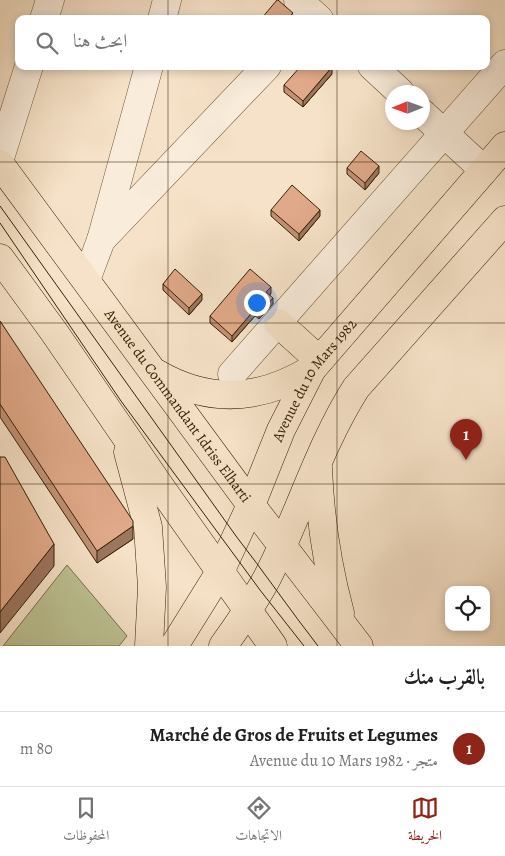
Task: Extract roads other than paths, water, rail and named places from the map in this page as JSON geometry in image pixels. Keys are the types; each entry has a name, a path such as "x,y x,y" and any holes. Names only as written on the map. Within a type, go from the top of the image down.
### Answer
{"main road":[{"name":"Avenue du 10 Mars 1982","path":"174,646 220,572 251,505 281,430 315,364 505,146"},
{"name":"Avenue du Commandant Idriss Elharti","path":"0,164 251,505 359,646"},
{"path":"223,646 248,611 268,577 341,411 356,388 505,220"},
{"path":"0,258 54,332 273,646"},
{"path":"153,372 191,390 212,394 254,393 275,388 294,380 315,364 278,323"},
{"path":"124,434 148,527 152,588 149,646"},
{"path":"318,462 327,560 343,624"}],"street":[{"path":"45,15 50,0"},
{"path":"163,15 167,0"},
{"path":"232,374 505,64"},
{"path":"0,158 28,70"},
{"path":"86,280 100,240 148,70"},
{"path":"100,240 263,70"},
{"path":"376,70 392,85"},
{"path":"430,119 484,170"}],"tram line":[{"path":"0,206 236,536 318,646"},
{"path":"0,223 121,401 260,590 304,646"}],"place":[{"name":"Marché de Gros de Fruits et Legumes","path":"466,460"}]}
